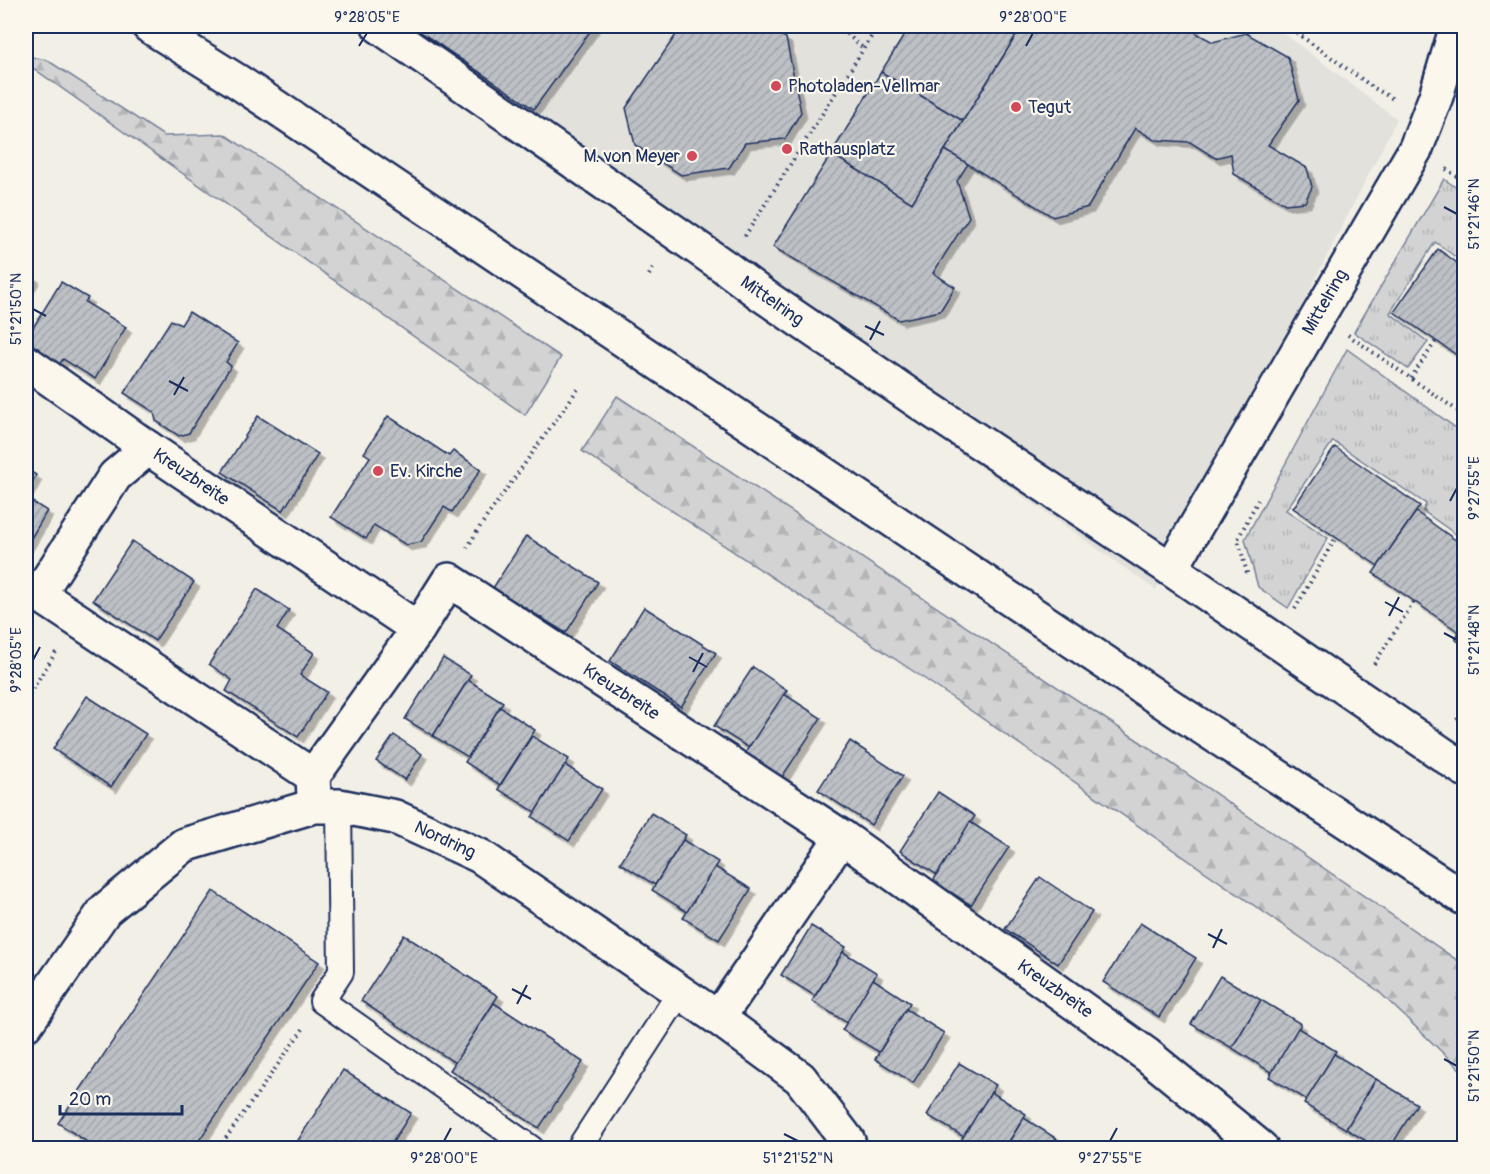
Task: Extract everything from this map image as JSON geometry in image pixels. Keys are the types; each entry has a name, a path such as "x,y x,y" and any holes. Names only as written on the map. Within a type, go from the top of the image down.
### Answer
{"street":[{"path":"149,26 237,81 1175,709 1464,898"},
{"name":"Mittelring","path":"380,26 921,404 1171,569 1464,769"},
{"name":"Mittelring","path":"1171,569 1416,148 1436,96 1457,26"},
{"name":"Kreuzbreite","path":"26,362 148,448 418,629"},
{"path":"148,448 115,476 32,591 322,796 418,629 449,580"},
{"name":"Kreuzbreite","path":"449,580 842,837 1147,1054 1261,1149"},
{"name":"Nordring","path":"26,1024 105,910 184,845 322,796 395,817 480,856 718,1018 800,1078 848,1141 850,1149"},
{"path":"718,1018 842,837"}],"lane":[{"path":"322,796 341,972 322,1001 531,1149"},
{"path":"579,1149 680,992"}],"path":[{"path":"838,26 864,49"},
{"path":"725,267 878,26"},
{"path":"1287,26 1374,88 1427,120"},
{"path":"1318,314 1464,415"},
{"path":"1411,378 1436,341"},
{"path":"449,580 481,525 580,386"},
{"path":"1248,580 1238,539 1260,498"},
{"path":"1290,618 1336,537"},
{"path":"1369,672 1414,602"},
{"path":"26,699 77,621"},
{"path":"219,1149 322,1001"}],"shaded area":[{"path":"355,26 1274,26 1397,119 1156,590"}],"green space":[{"path":"26,56 47,60 164,136 224,134 561,357 525,415 26,63"},
{"path":"1444,179 1464,193 1464,263 1435,242 1390,313 1428,342 1408,369 1354,332"},
{"path":"1347,349 1464,434 1464,540 1423,511 1426,504 1333,441 1286,510 1328,538 1288,608 1258,587 1245,539"},
{"path":"617,396 1145,745 1464,965 1464,1073 1377,990 919,675 582,451"}],"building":[{"path":"412,26 594,26 534,109"},
{"path":"682,26 764,26 786,38 801,112 785,139 745,143 729,168 681,175 635,145 626,108"},
{"path":"910,26 1022,26 963,121 881,72"},
{"path":"1022,26 1065,26 1077,33 1081,26 1194,26 1196,33 1213,42 1246,33 1288,57 1299,100 1268,145 1307,168 1312,187 1305,202 1285,204 1234,174 1231,154 1215,158 1190,142 1155,140 1135,128 1088,207 1053,217 945,150"},
{"path":"1065,26 1081,26 1077,33"},
{"path":"881,72 963,121 912,203 831,154"},
{"path":"945,150 968,164 957,181 969,217 933,273 955,287 940,311 899,320 773,247 831,154 912,203"},
{"path":"1438,249 1464,268 1464,360 1394,312"},
{"path":"26,272 34,277 26,291"},
{"path":"61,282 88,298 85,302 126,327 95,379 63,359 58,367 26,347 26,339"},
{"path":"189,312 238,343 226,362 231,366 189,433 179,436 156,421 154,412 124,393 171,320 181,325"},
{"path":"258,416 318,454 283,511 222,472"},
{"path":"388,416 449,456 453,451 481,469 452,512 444,507 421,542 406,545 374,525 366,539 331,517 370,457 364,453"},
{"path":"1335,447 1420,506 1378,566 1293,508"},
{"path":"26,469 36,475 26,494"},
{"path":"26,498 47,511 26,547"},
{"path":"1416,512 1464,546 1464,624 1459,632 1373,573"},
{"path":"526,536 598,582 566,633 493,588"},
{"path":"132,541 194,582 155,641 93,600"},
{"path":"257,589 289,610 277,629 314,653 300,675 327,692 298,737 226,691 232,680 209,664"},
{"path":"644,607 716,653 681,707 610,661"},
{"path":"1464,624 1464,646 1455,639"},
{"path":"443,658 471,675 433,736 405,719"},
{"path":"753,667 787,690 749,748 714,726"},
{"path":"468,680 503,702 468,757 433,736"},
{"path":"784,694 821,718 782,777 745,753"},
{"path":"87,696 146,734 111,787 53,749"},
{"path":"500,707 535,730 500,785 465,762"},
{"path":"394,735 422,754 405,780 376,761"},
{"path":"532,736 569,759 535,812 498,789"},
{"path":"850,741 903,776 871,825 818,790"},
{"path":"565,765 602,789 569,841 532,817"},
{"path":"938,792 975,816 937,875 900,851"},
{"path":"651,813 686,835 655,885 620,863"},
{"path":"970,822 1009,847 971,905 933,881"},
{"path":"683,840 718,862 687,912 652,890"},
{"path":"715,867 751,889 719,940 683,918"},
{"path":"1040,877 1092,912 1058,964 1005,929"},
{"path":"213,891 319,962 194,1148 96,1148 58,1123"},
{"path":"1140,923 1196,958 1159,1017 1103,982"},
{"path":"811,926 846,947 815,996 781,975"},
{"path":"404,935 498,996 455,1063 361,1001"},
{"path":"843,952 877,973 847,1023 812,1001"},
{"path":"1220,976 1261,1000 1232,1048 1191,1024"},
{"path":"873,979 910,1003 879,1052 842,1030"},
{"path":"1261,1000 1301,1024 1272,1073 1232,1048"},
{"path":"494,1003 583,1062 539,1128 450,1070"},
{"path":"906,1009 944,1033 913,1083 875,1059"},
{"path":"1298,1028 1336,1051 1307,1100 1269,1077"},
{"path":"1334,1054 1376,1079 1346,1129 1304,1104"},
{"path":"959,1063 996,1085 964,1137 927,1115"},
{"path":"343,1070 411,1113 389,1148 293,1148"},
{"path":"1376,1079 1417,1104 1390,1148 1378,1148 1346,1129"},
{"path":"991,1092 1026,1114 1005,1148 971,1148 960,1142"},
{"path":"1024,1118 1060,1141 1055,1148 1005,1148"}],"place":[{"name":"Photoladen-Vellmar","path":"776,86"},
{"name":"Tegut","path":"1016,107"},
{"name":"Rathausplatz","path":"787,149"},
{"name":"M. von Meyer","path":"692,156"},
{"name":"Ev. Kirche","path":"378,471"}]}
